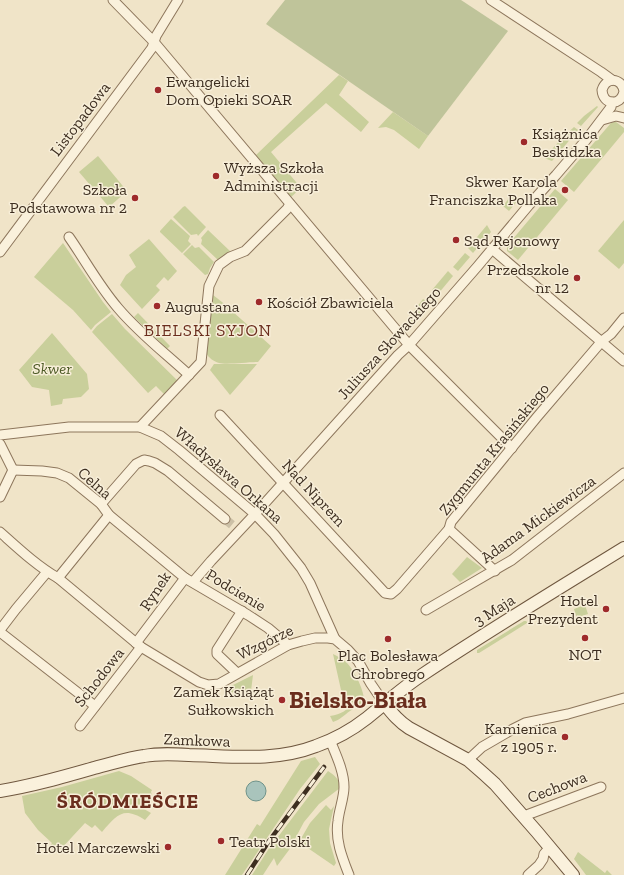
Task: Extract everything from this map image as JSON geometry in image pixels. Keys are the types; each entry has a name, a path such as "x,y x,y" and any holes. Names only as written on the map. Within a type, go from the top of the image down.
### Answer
{"main road":[{"name":"3 Maja","path":"384,703 413,681 449,657 624,548"},
{"name":"Zamkowa","path":"0,791 145,756 167,754 260,757 293,753 330,740 363,721 384,703"},
{"path":"384,703 401,723 468,760 495,784 573,875"}],"street":[{"path":"112,0 154,42 409,345 512,448"},
{"name":"Listopadowa","path":"0,252 152,48 156,36 178,0"},
{"path":"491,0 591,66 618,81 622,85 624,92 622,98 611,101"},
{"path":"591,66 603,86 602,94 611,101 624,118"},
{"path":"603,86 606,83 618,81"},
{"name":"Juliusza Słowackiego","path":"189,580 216,556 256,514 409,345 602,120 611,107 611,101"},
{"path":"602,120 616,116 624,118"},
{"path":"0,435 69,427 140,427 201,362 210,286 220,265 230,258 245,251 290,204"},
{"path":"69,237 108,295 118,307 134,325 189,375"},
{"path":"492,249 624,361"},
{"name":"Zygmunta Krasińskiego","path":"385,593 391,594 396,589 449,529 450,522 624,318"},
{"name":"Nad Niprem","path":"220,415 385,593"},
{"name":"Władysława Orkana","path":"140,427 161,436 256,514 301,568 310,583 335,639"},
{"path":"0,444 13,470 0,497"},
{"path":"101,504 136,464 144,460 149,460 168,471 225,519"},
{"name":"Celna","path":"13,470 57,473 69,478 101,504 109,516"},
{"name":"Adama Mickiewicza","path":"426,610 520,554 624,473"},
{"path":"58,578 109,516"},
{"name":"Rynek","path":"109,516 189,580 139,645"},
{"path":"449,529 495,570"},
{"path":"0,532 47,572 58,578 139,645"},
{"path":"47,572 16,608 0,631 95,706"},
{"name":"Podcienie","path":"189,580 268,628 288,645"},
{"path":"237,673 217,654 217,650 242,611"},
{"name":"Wzgórze","path":"139,645 199,682 215,685 288,645 315,638 335,639"},
{"path":"335,639 358,660 371,684 384,703"},
{"name":"Schodowa","path":"80,726 139,645"},
{"path":"468,760 482,747 525,723 555,718 624,698"},
{"path":"330,740 339,765 344,788 337,830 338,844 349,875"},
{"name":"Cechowa","path":"524,816 601,787"},
{"path":"528,875 539,865 544,854 550,847"}],"green space":[{"path":"285,0 461,0 508,31 428,136 266,24"},
{"path":"339,75 348,81 339,95 369,122 361,132 326,103 271,152 301,188 290,198 256,155"},
{"path":"597,106 598,107 581,126 577,123 584,116"},
{"path":"393,112 428,136 419,149 394,130 386,127 378,128"},
{"path":"614,122 624,128 624,132 574,192 561,181 611,123"},
{"path":"574,127 578,130 552,161 544,158 562,138"},
{"path":"98,156 127,191 109,207 79,172"},
{"path":"555,189 568,200 518,260 507,251 507,246"},
{"path":"512,194 519,199 509,211 503,206"},
{"path":"185,206 206,227 198,236 197,234 191,235 173,217"},
{"path":"171,219 190,236 188,241 191,244 182,253 160,232"},
{"path":"624,220 624,263 619,269 598,251"},
{"path":"487,225 491,232 473,253 468,248"},
{"path":"208,230 231,253 218,260 201,244 201,238"},
{"path":"149,239 177,271 168,281 164,277 156,286 160,290 142,309 120,285 126,275 136,267 129,255"},
{"path":"63,243 111,312 91,330 73,310 34,277"},
{"path":"192,245 195,248 199,247 214,262 208,274 205,275 183,254"},
{"path":"465,253 470,257 458,271 453,267"},
{"path":"448,271 453,276 438,294 432,290"},
{"path":"213,295 271,346 258,362 223,364 213,360 207,355 210,296"},
{"path":"423,299 429,303 412,322 409,317"},
{"path":"138,313 170,346 167,349 134,317"},
{"path":"112,314 125,329 180,383 167,397 156,386 148,393 92,332"},
{"name":"Skwer","path":"52,333 87,374 89,389 81,397 63,399 62,404 51,406 49,390 32,387 19,370"},
{"path":"214,364 257,364 230,395 210,370"},
{"path":"467,557 482,568 460,582 452,574"},
{"path":"585,605 588,614 579,617 578,615 576,616 574,609"},
{"path":"524,621 527,623 477,653 477,650"},
{"path":"333,654 345,661 351,668 358,679 364,695 364,700 361,704 340,719 333,722 330,716 343,712 353,703 341,690"},
{"path":"253,675 251,691 249,693 226,692 225,689"},
{"path":"315,757 320,764 300,789 242,875 225,875 257,824 260,826 301,761"},
{"path":"119,771 131,776 152,790 151,796 153,798 151,800 147,798 141,808 151,813 145,820 131,814 121,814 116,817 102,832 95,825 92,828 85,823 56,853 50,846 52,843 38,830 25,813 22,796 62,787"},
{"path":"328,771 338,780 340,788 319,804 304,822 289,850 277,866 274,858 263,875 252,875 268,850"},
{"path":"326,805 331,810 334,806 329,829 330,843 336,863 334,866 299,842 310,823"},
{"path":"578,852 605,873 607,870 612,875 586,875 574,859"}],"water":[{"path":"256,781 263,784 266,791 263,798 256,801 249,798 246,791 249,784"}],"tunnel":[{"path":"225,519 237,529"}],"railway":[{"path":"247,875 269,841 324,767"}],"place":[{"name":"Ewangelicki Dom Opieki SOAR","path":"158,90"},
{"name":"Książnica Beskidzka","path":"524,142"},
{"name":"Wyższa Szkoła Administracji","path":"216,176"},
{"name":"Skwer Karola Franciszka Pollaka","path":"565,190"},
{"name":"Szkoła Podstawowa nr 2","path":"135,198"},
{"name":"Sąd Rejonowy","path":"456,240"},
{"name":"Przedszkole nr 12","path":"577,278"},
{"name":"Kościół Zbawiciela","path":"259,302"},
{"name":"Augustana","path":"157,306"},
{"name":"Hotel Prezydent","path":"606,609"},
{"name":"NOT","path":"585,638"},
{"name":"Plac Bolesława Chrobrego","path":"388,639"},
{"name":"Zamek Książąt Sułkowskich","path":"282,700"},
{"name":"Kamienica z 1905 r.","path":"565,737"},
{"name":"Teatr Polski","path":"221,841"},
{"name":"Hotel Marczewski","path":"168,847"}],"district":[{"name":"BIELSKI SYJON","path":"208,330"},
{"name":"Bielsko-Biała","path":"358,699"},
{"name":"ŚRÓDMIEŚCIE","path":"128,801"}]}
